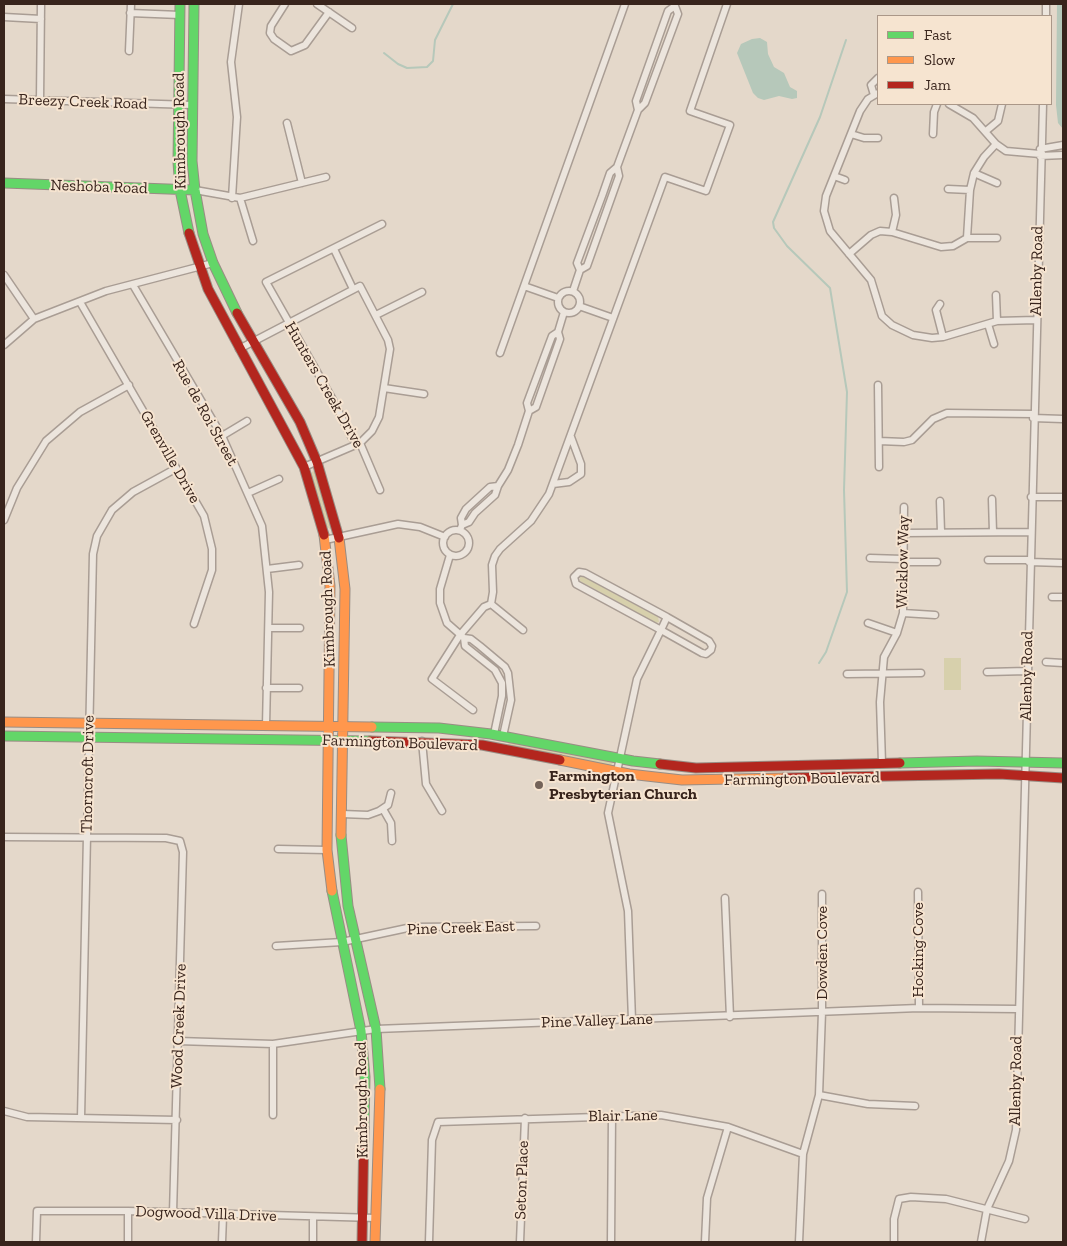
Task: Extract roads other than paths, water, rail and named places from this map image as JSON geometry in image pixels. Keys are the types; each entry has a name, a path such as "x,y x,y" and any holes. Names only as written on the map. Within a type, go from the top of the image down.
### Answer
{"street":[{"path":"40,100 41,4"},
{"path":"129,51 131,4"},
{"name":"Kimbrough Road","path":"180,4 177,105 180,190 189,235 199,267 239,349 304,467 325,540 330,596 327,850 334,908 361,1030 365,1077 362,1242"},
{"name":"Kimbrough Road","path":"194,4 192,105 195,190 203,234 213,263 252,340 300,422 326,485 339,537 345,589 341,850 348,906 376,1029 380,1077 375,1242"},
{"path":"232,198 237,118 231,62 239,4"},
{"path":"285,4 270,26 270,33 274,40 291,51 305,45 329,12"},
{"path":"317,4 352,28"},
{"path":"500,353 625,4"},
{"path":"473,710 432,679 484,607 490,604 493,592 492,565 495,556 539,511 553,484 665,177 706,192 730,125 690,111 727,4"},
{"path":"573,291 580,270 587,266 619,176 617,167 638,110 645,103 678,14 676,5 668,11 636,101 638,110"},
{"path":"130,13 180,15"},
{"path":"4,17 41,19"},
{"path":"877,79 871,84 876,94 863,105 824,201 825,218 830,231 871,280 880,312 887,322 913,335 932,338 943,337 997,321 1036,320"},
{"name":"Breezy Creek Road","path":"4,99 192,105"},
{"path":"933,134 934,112 937,105"},
{"path":"950,105 969,114 996,144 1012,152 1063,154"},
{"path":"986,131 998,121 1002,105"},
{"name":"Allenby Road","path":"980,1242 987,1209 1009,1161 1016,1130 1017,1009 1042,105"},
{"path":"287,123 302,183"},
{"path":"851,134 864,138 878,138"},
{"path":"968,238 970,190 974,173 984,157 996,144"},
{"path":"1040,153 1063,146"},
{"path":"974,173 997,183"},
{"path":"834,176 845,180"},
{"path":"195,190 240,198 326,177"},
{"name":"Neshoba Road","path":"4,183 195,190"},
{"path":"948,189 970,190"},
{"path":"240,198 253,241"},
{"path":"892,232 896,215 894,198"},
{"path":"353,289 334,249 382,224"},
{"path":"849,254 871,235 880,231 892,232 941,247 953,246 968,238 997,238"},
{"name":"Hunters Creek Drive","path":"334,249 266,282 333,400 352,438 360,444 380,490"},
{"path":"4,345 34,319 106,291 213,263"},
{"path":"4,275 34,319"},
{"name":"Rue de Roi Street","path":"133,285 222,436 262,526 267,569 266,726"},
{"path":"239,349 252,340 360,286 376,315 388,340 390,349 379,417 366,439 360,444 304,467"},
{"path":"524,286 558,298"},
{"path":"564,291 573,291 580,298 579,306 571,313 564,312 559,307 558,298 564,291"},
{"path":"376,315 422,292"},
{"path":"996,295 997,321"},
{"name":"Grenville Drive","path":"80,302 129,385 175,469 204,516 212,549 212,570 194,624"},
{"path":"940,304 936,310 943,337"},
{"path":"579,306 613,318"},
{"path":"498,486 490,487 469,506 461,518 461,527 468,536 468,549 462,555 450,554 444,548 445,537 452,531 461,527 469,522 495,495 513,459 530,412 536,407 560,339 558,332 564,312"},
{"path":"988,324 994,344"},
{"path":"4,520 17,488 46,441 80,412 129,385"},
{"path":"878,386 879,467"},
{"path":"384,388 424,394"},
{"path":"879,441 904,442 912,440 933,419 947,413 1063,419"},
{"path":"222,436 247,421"},
{"path":"553,484 568,482 581,474 581,464 575,443 571,437"},
{"name":"Thorncroft Drive","path":"81,1118 93,554 97,536 112,510 133,492 175,469"},
{"path":"248,493 279,480"},
{"path":"1031,497 1063,498"},
{"path":"992,499 993,532"},
{"path":"940,501 941,532"},
{"path":"469,506 476,513"},
{"name":"Wicklow Way","path":"882,770 880,702 882,673 884,657 897,633 903,613 904,507"},
{"path":"325,540 398,524 420,527 445,537"},
{"path":"904,533 1030,532"},
{"path":"450,554 440,589 440,603 447,623 462,637 476,642 505,667 508,673 511,700 500,741"},
{"path":"870,558 937,562"},
{"path":"988,560 1063,562"},
{"path":"267,569 299,565"},
{"path":"579,572 585,573 668,617 709,641 712,646 711,650 706,654 702,653 660,630 576,584 575,575 579,572"},
{"path":"1052,597 1063,597"},
{"path":"490,604 523,630"},
{"path":"903,613 935,615"},
{"path":"632,1020 628,911 608,813 637,679 668,617"},
{"path":"868,623 897,633"},
{"path":"268,628 300,628"},
{"path":"462,637 465,646 495,670 502,683 500,741"},
{"path":"1046,662 1063,663"},
{"path":"987,672 1026,672"},
{"path":"847,674 921,673"},
{"path":"266,688 299,688"},
{"name":"Farmington Boulevard","path":"4,722 439,728 500,741 616,772 682,780 821,778 882,770 962,775 1063,763"},
{"name":"Farmington Boulevard","path":"4,736 463,743 500,741 559,747 619,758 696,768 1025,769 1063,778"},
{"path":"422,741 426,784 442,811"},
{"path":"1025,769 1063,768"},
{"path":"342,814 368,815 383,809 388,805 391,793"},
{"path":"383,809 391,823 392,841"},
{"path":"4,837 87,837"},
{"name":"Wood Creek Drive","path":"87,837 166,838 180,841 183,852 173,1212"},
{"path":"278,849 327,850"},
{"name":"Hocking Cove","path":"918,892 919,1008"},
{"name":"Dowden Cove","path":"799,1242 803,1154 819,1095 822,1012 822,894"},
{"path":"725,898 730,1017"},
{"name":"Pine Creek East","path":"276,946 342,942 412,927 536,926"},
{"name":"Pine Valley Lane","path":"178,1041 213,1044 273,1044 376,1029 730,1017 919,1008 1017,1009"},
{"path":"273,1044 273,1115"},
{"path":"819,1095 868,1104 915,1106"},
{"path":"4,1111 27,1117 177,1120"},
{"name":"Blair Lane","path":"429,1242 432,1140 438,1122 661,1115 728,1127 803,1154"},
{"path":"611,1242 612,1116"},
{"name":"Seton Place","path":"520,1242 525,1118"},
{"path":"706,1242 707,1198 728,1127"},
{"path":"894,1242 894,1219 899,1199 911,1197 946,1199 1024,1219"},
{"name":"Dogwood Villa Drive","path":"36,1242 37,1211 128,1211 223,1216 376,1218"},
{"path":"128,1211 128,1242"},
{"path":"222,1242 223,1216"},
{"path":"313,1218 313,1242"}],"waterway":[{"path":"384,53 398,64 407,68 427,67 433,61 435,40 453,4"},
{"path":"819,663 826,652 847,592 844,490 847,392 830,288 787,246 774,228 773,222 820,117 846,40"}],"place":[{"name":"Farmington Presbyterian Church","path":"539,785"}]}
